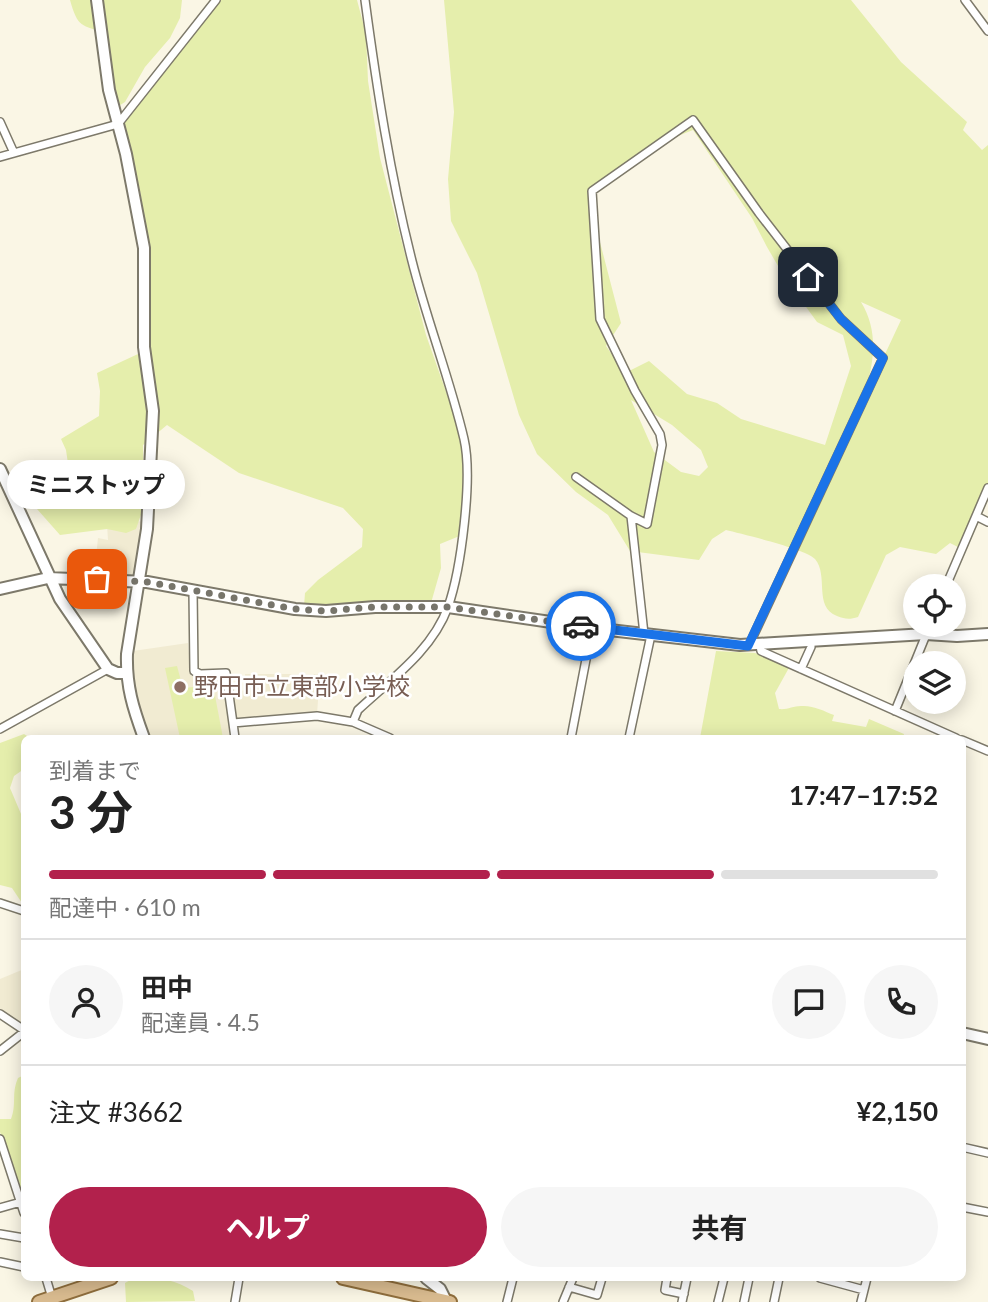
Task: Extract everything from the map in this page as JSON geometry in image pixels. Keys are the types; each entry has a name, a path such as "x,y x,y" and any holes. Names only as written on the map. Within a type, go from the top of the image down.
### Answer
{"main road":[{"path":"39,1302 53,1300 103,1281"},
{"path":"356,1281 448,1302"}],"street":[{"path":"97,0 105,67 144,248 144,347 153,402 149,500 126,673 127,688 143,735"},
{"path":"0,157 118,124 216,0"},
{"path":"353,723 358,710 423,648 436,631 448,607 456,573 467,499 464,442 412,263 387,156 365,0"},
{"path":"965,0 988,32"},
{"path":"576,477 631,516 647,524 662,445 660,434 635,391 600,319 592,191 694,120 760,213 841,319 883,358 754,646"},
{"path":"0,122 15,153"},
{"path":"0,470 48,578 82,635 108,669 126,673"},
{"path":"951,574 988,488"},
{"path":"630,735 648,635 631,516"},
{"path":"976,516 988,522"},
{"path":"0,589 48,578 140,582 309,611 448,607 592,628 754,646 903,632"},
{"path":"194,591 194,671 200,674 226,673 235,735"},
{"path":"572,735 592,628"},
{"path":"966,635 988,634"},
{"path":"895,711 925,637"},
{"path":"801,669 811,642"},
{"path":"754,646 949,735"},
{"path":"0,729 108,669"},
{"path":"233,723 317,716 353,723 383,735"},
{"path":"966,742 988,751"},
{"path":"0,903 21,910"},
{"path":"0,1014 21,1029"},
{"path":"0,1051 21,1034"},
{"path":"966,1034 988,1039"},
{"path":"0,1139 21,1202 0,1208"},
{"path":"966,1148 988,1153"},
{"path":"966,1207 988,1213"},
{"path":"0,1234 21,1238"},
{"path":"0,1262 21,1266"},
{"path":"47,1281 53,1300"},
{"path":"235,1302 238,1281"},
{"path":"430,1281 440,1289 448,1302"},
{"path":"508,1302 512,1281"},
{"path":"563,1302 572,1281"},
{"path":"569,1287 597,1295 601,1281"},
{"path":"666,1281 665,1290 683,1298"},
{"path":"718,1302 723,1281"},
{"path":"744,1302 748,1281"},
{"path":"775,1302 778,1281"},
{"path":"831,1281 864,1290"},
{"path":"861,1302 866,1281"}],"shaded area":[{"path":"143,521 137,576 133,579 94,576 98,538 108,540 107,525"},
{"name":"野田市立東部小学校","path":"188,643 191,676 217,676 225,682 233,735 148,735 134,692 133,651"},
{"path":"245,674 320,674 317,714 237,721 232,692 246,690"},
{"path":"21,970 21,1025 0,1011 0,979"}],"green space":[{"path":"70,0 182,0 180,18 170,38 145,67 125,102 114,109 107,33 78,21"},
{"path":"219,0 357,0 366,34 368,81 380,158 426,335 468,454 462,535 440,544 441,568 431,603 304,606 305,593 362,547 363,529 343,508 239,473 167,425 143,445 144,506 136,529 126,533 107,529 60,535 37,509 70,477 66,450 61,439 99,416 100,391 97,373 138,354 149,311 141,196 124,120"},
{"path":"444,0 851,0 901,62 967,122 963,130 982,150 988,145 988,484 960,548 950,543 936,554 900,547 886,555 858,617 850,619 837,616 825,606 821,573 815,559 787,546 726,530 712,539 699,560 630,551 608,515 576,492 537,454 519,415 477,273 451,221 448,179 454,112","holes":["693,130 752,218 785,278 817,322 843,335 851,366 825,445 741,419 717,403 687,394 649,361 625,373 606,346 621,323 588,196 622,165","861,302 901,320 833,465 867,385 872,364 870,322","631,400 672,425 701,450 708,467 699,476 681,472 654,452"]},
{"path":"716,651 755,653 790,666 775,693 779,709 810,706 834,715 832,721 866,727 869,719 904,734 904,735 701,735"},
{"path":"177,666 183,688 213,685 222,735 179,735 165,668"},
{"path":"21,735 21,771 14,776 10,788 21,814 21,902 12,888 0,885 0,743"},
{"path":"21,1076 21,1198 0,1132 0,1119 11,1119 18,1078"},
{"path":"172,1281 193,1291 195,1301 126,1302 125,1283"}],"way so far":[{"path":"97,579 147,582 309,611 424,606 468,608 581,626"}],"place":[{"name":"ミニストップ","path":"97,579"},
{"name":"野田市立東部小学校","path":"180,687"}],"route":[{"path":"581,626 748,646 883,358 841,319 808,277"}]}
